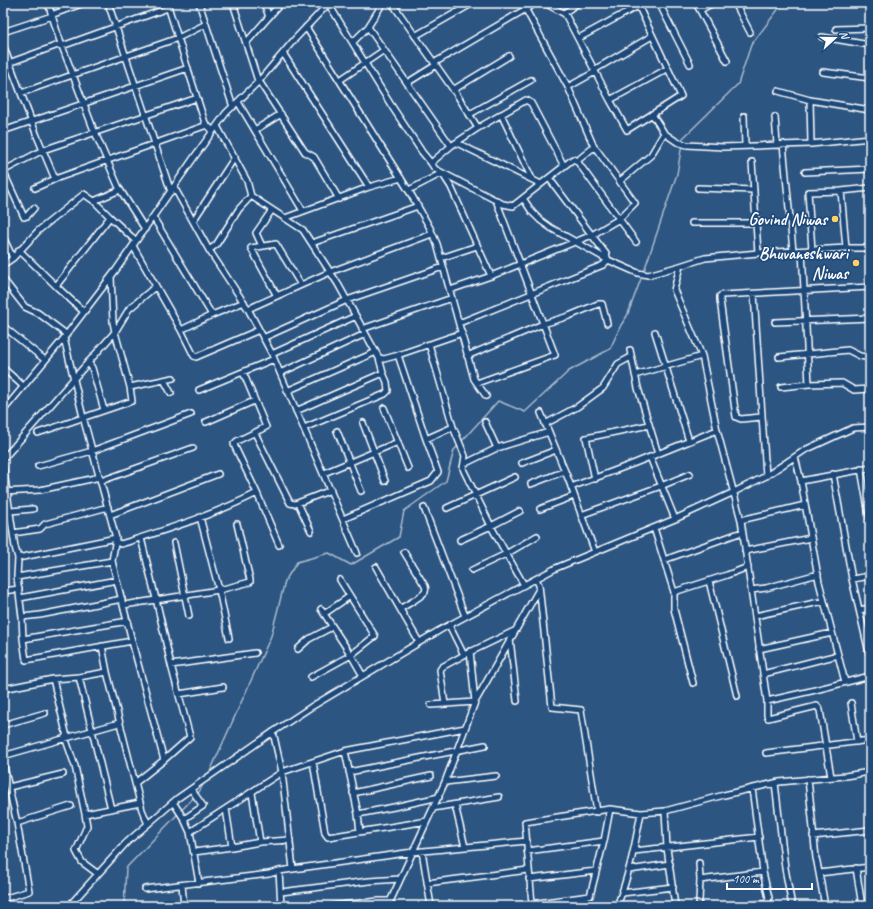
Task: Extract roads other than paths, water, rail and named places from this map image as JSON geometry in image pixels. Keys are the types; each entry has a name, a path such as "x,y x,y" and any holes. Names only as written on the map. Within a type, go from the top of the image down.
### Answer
{"street":[{"path":"48,3 73,75 107,161 120,190 145,229"},
{"path":"3,32 84,3"},
{"path":"108,3 171,192"},
{"path":"199,3 233,107"},
{"path":"233,3 258,81 306,152 314,157 339,199"},
{"path":"264,3 269,17"},
{"path":"246,43 281,3"},
{"path":"3,410 65,336 111,277 217,126 329,3 417,145 435,169 442,173 503,204 513,206 564,166 573,160 577,161 594,147"},
{"path":"353,42 368,27 383,3"},
{"path":"392,3 470,114 478,128"},
{"path":"415,36 473,3"},
{"path":"407,82 536,3"},
{"path":"545,3 564,13 579,38 627,130 680,96 637,4 579,38"},
{"path":"564,13 578,3"},
{"path":"659,3 690,64"},
{"path":"696,3 726,61"},
{"path":"700,10 713,3"},
{"path":"736,3 750,32"},
{"path":"3,65 116,26 167,5 205,123 213,131"},
{"path":"450,290 491,276 592,235 619,219 635,203 594,147 568,87 526,10"},
{"path":"21,93 178,38 206,24"},
{"path":"306,27 409,190 432,234 450,290 474,379 486,396"},
{"path":"368,27 451,146"},
{"path":"836,30 870,28"},
{"path":"568,87 652,36"},
{"path":"822,37 870,45"},
{"path":"3,45 31,121 55,179"},
{"path":"340,80 384,50"},
{"path":"283,53 369,187"},
{"path":"453,90 509,56"},
{"path":"3,131 188,68"},
{"path":"610,100 667,69"},
{"path":"823,72 870,78"},
{"path":"470,114 531,80"},
{"path":"778,91 810,100 870,110"},
{"path":"34,208 27,216 24,217 3,171 43,150 197,98"},
{"path":"431,163 451,146 478,128 526,100 531,103 564,166"},
{"path":"810,100 811,144"},
{"path":"238,102 303,211"},
{"path":"255,130 281,114"},
{"path":"501,114 532,179"},
{"path":"652,114 664,133 677,142 687,145 711,147 811,144 870,138"},
{"path":"744,116 745,146"},
{"path":"775,117 777,144"},
{"path":"35,188 55,179 207,125"},
{"path":"217,126 247,181 251,196 303,230 347,300 379,358 388,391 385,394 304,428"},
{"path":"620,181 651,155 664,133"},
{"path":"457,142 541,184"},
{"path":"784,144 792,251"},
{"path":"193,221 235,157"},
{"path":"577,161 636,242"},
{"path":"752,162 758,253"},
{"path":"805,172 870,169"},
{"path":"409,190 442,173"},
{"path":"442,173 451,187 491,276"},
{"path":"285,218 369,187 401,178"},
{"path":"549,178 606,254 608,260"},
{"path":"174,187 209,250 244,302 273,357 357,553"},
{"path":"698,188 754,190"},
{"path":"812,250 808,192 870,188"},
{"path":"94,201 120,190"},
{"path":"841,191 846,248"},
{"path":"3,265 13,258 39,230 84,194 94,201 135,244 194,356 196,357 259,330"},
{"path":"209,250 216,245 239,209 251,196"},
{"path":"523,198 532,212 551,228 608,260 638,273 648,275 705,258 758,253 870,248"},
{"path":"477,383 555,355 496,200"},
{"path":"312,243 418,206"},
{"path":"262,246 256,233 272,210"},
{"path":"56,286 110,217"},
{"path":"153,218 212,315"},
{"path":"692,223 757,223"},
{"path":"248,309 330,272 432,234"},
{"path":"3,237 13,258"},
{"path":"277,296 251,248 276,244 301,285"},
{"path":"440,258 477,246"},
{"path":"19,250 84,312"},
{"path":"802,251 809,384"},
{"path":"459,323 603,265 608,260"},
{"path":"680,266 674,290 702,356 717,430 740,520 755,616 767,715 768,718 817,706 820,710 831,777"},
{"path":"263,338 347,300 443,267"},
{"path":"38,433 132,400 113,322 111,277"},
{"path":"3,279 25,307 38,313 65,336 83,418 116,540 112,561 164,760"},
{"path":"3,459 115,332 129,309 156,286"},
{"path":"761,416 741,419 736,416 720,296 870,287"},
{"path":"754,294 766,476"},
{"path":"362,329 452,298"},
{"path":"181,330 244,302"},
{"path":"467,356 543,324 569,316 598,304 602,304 607,323"},
{"path":"199,390 242,372 356,316"},
{"path":"775,322 806,322 870,318"},
{"path":"3,326 45,360"},
{"path":"655,332 689,441"},
{"path":"379,358 384,359 398,355 462,333"},
{"path":"280,373 365,334"},
{"path":"429,344 453,427 465,456 464,471 491,526 524,585"},
{"path":"630,350 635,375 658,454"},
{"path":"779,357 848,350 860,356 870,358"},
{"path":"287,391 376,352"},
{"path":"343,519 431,481 438,472 398,355"},
{"path":"635,375 702,356"},
{"path":"545,424 577,407 604,388 618,364 631,357"},
{"path":"88,362 92,368 104,410"},
{"path":"3,368 24,386"},
{"path":"242,372 266,425 265,428 237,441 234,444 279,545"},
{"path":"296,411 383,373"},
{"path":"130,387 173,378"},
{"path":"164,380 171,393"},
{"path":"780,387 842,383 854,390 870,389"},
{"path":"206,422 254,401"},
{"path":"384,408 408,468"},
{"path":"541,413 565,471 595,552"},
{"path":"38,466 92,451 191,414"},
{"path":"485,422 497,448"},
{"path":"363,423 385,481"},
{"path":"595,479 586,438 649,425"},
{"path":"426,439 453,427"},
{"path":"69,906 126,843 173,802 273,732 419,642 556,568 654,528 734,492 766,476 805,450 853,428 870,427"},
{"path":"571,487 595,479 717,430"},
{"path":"337,431 361,491"},
{"path":"464,464 497,448 549,432"},
{"path":"255,433 288,501 293,504 298,503 331,490"},
{"path":"324,473 398,442"},
{"path":"5,492 40,490 100,479 192,448"},
{"path":"522,463 556,450"},
{"path":"650,457 675,519"},
{"path":"795,457 801,481 818,574 844,682"},
{"path":"3,465 5,492 10,511 14,547 18,558 17,577 26,660 132,641"},
{"path":"801,481 870,468"},
{"path":"861,469 870,520"},
{"path":"531,484 565,471"},
{"path":"110,515 218,474"},
{"path":"581,515 662,486 690,474"},
{"path":"833,474 852,579 868,641 870,657"},
{"path":"447,508 515,477"},
{"path":"18,558 116,540 121,544 232,506 257,493"},
{"path":"540,509 574,496"},
{"path":"298,503 311,531"},
{"path":"740,520 805,505"},
{"path":"13,533 40,528 45,524 108,507"},
{"path":"424,508 465,616"},
{"path":"10,511 33,509"},
{"path":"460,540 520,511"},
{"path":"200,518 219,590 229,638"},
{"path":"22,617 123,602 185,596 219,590 248,582 250,581 237,524"},
{"path":"654,528 674,592 674,609 693,683"},
{"path":"664,560 742,532"},
{"path":"472,570 506,554 537,536"},
{"path":"135,783 190,737 171,665 141,538"},
{"path":"745,550 811,538"},
{"path":"174,543 189,616"},
{"path":"400,609 422,594 426,589 404,552"},
{"path":"17,577 112,561"},
{"path":"376,567 419,642"},
{"path":"674,592 748,567"},
{"path":"751,590 766,588 818,574"},
{"path":"852,579 870,576"},
{"path":"536,579 538,584 552,707 581,710 596,812"},
{"path":"20,598 117,580"},
{"path":"311,677 351,655 375,636 340,580"},
{"path":"709,581 737,696"},
{"path":"3,591 19,589"},
{"path":"332,906 379,901 389,904 439,797 475,702 538,590"},
{"path":"324,614 350,596"},
{"path":"755,616 824,601"},
{"path":"860,610 870,608"},
{"path":"321,609 363,676"},
{"path":"23,639 128,621"},
{"path":"448,625 464,655"},
{"path":"298,649 309,639 332,627"},
{"path":"445,704 440,670 442,667 470,651 514,631"},
{"path":"759,649 832,633"},
{"path":"510,639 517,700"},
{"path":"102,646 106,672 119,723 140,803 148,824"},
{"path":"470,651 475,702"},
{"path":"171,665 255,653"},
{"path":"763,674 838,655"},
{"path":"3,689 53,679 79,677 106,672"},
{"path":"766,701 870,676"},
{"path":"79,677 111,809"},
{"path":"53,679 66,737 75,766 87,826 76,851 82,862 98,874"},
{"path":"179,694 223,687"},
{"path":"431,705 475,702"},
{"path":"851,703 857,742"},
{"path":"3,725 45,713"},
{"path":"3,756 119,723"},
{"path":"190,832 252,793 282,772 345,751 465,728"},
{"path":"273,732 282,772 293,869"},
{"path":"766,753 870,740"},
{"path":"349,772 485,745"},
{"path":"345,751 358,814 360,832"},
{"path":"3,762 17,823 29,891 3,899"},
{"path":"314,762 325,833 328,838 427,821"},
{"path":"532,904 525,822 610,809 641,813 665,810 775,783 870,772"},
{"path":"9,787 63,774"},
{"path":"353,793 431,776"},
{"path":"445,782 496,776"},
{"path":"808,779 816,858 825,906"},
{"path":"775,783 785,868 792,906"},
{"path":"744,906 767,903 769,898 763,872 752,788"},
{"path":"183,817 203,806 192,790"},
{"path":"252,793 260,842"},
{"path":"358,814 439,797"},
{"path":"433,808 499,797"},
{"path":"173,802 183,817 190,832 199,883"},
{"path":"85,814 140,803"},
{"path":"455,805 465,847"},
{"path":"17,823 71,806"},
{"path":"226,809 232,847"},
{"path":"515,906 590,896 604,841 610,809"},
{"path":"665,810 667,848 675,906"},
{"path":"617,906 634,851 641,813"},
{"path":"814,836 870,830"},
{"path":"634,851 758,837"},
{"path":"194,852 260,842 290,840"},
{"path":"145,889 269,874 279,871 413,852 526,841"},
{"path":"527,852 604,841"},
{"path":"422,851 431,906"},
{"path":"699,863 699,902"},
{"path":"629,870 670,864"},
{"path":"819,873 870,867"},
{"path":"856,868 862,906"},
{"path":"427,883 528,870"},
{"path":"279,871 281,906"},
{"path":"529,879 596,871"},
{"path":"700,880 763,872"},
{"path":"281,892 369,881 400,879"},
{"path":"182,885 184,906"},
{"path":"622,893 673,887"}],"waterway":[{"path":"461,442 498,401 525,412 569,371 610,349 621,325 627,316 645,268 677,174 683,138 738,84 751,45 783,3"},
{"path":"208,776 271,636 285,581 297,562 329,553 351,565 399,537 404,511 446,481 454,450 459,445"},
{"path":"124,906 126,868 199,792 204,783"}],"place":[{"name":"Govind Niwas","path":"835,219"},
{"name":"Bhuvaneshwari Niwas","path":"856,263"}]}
